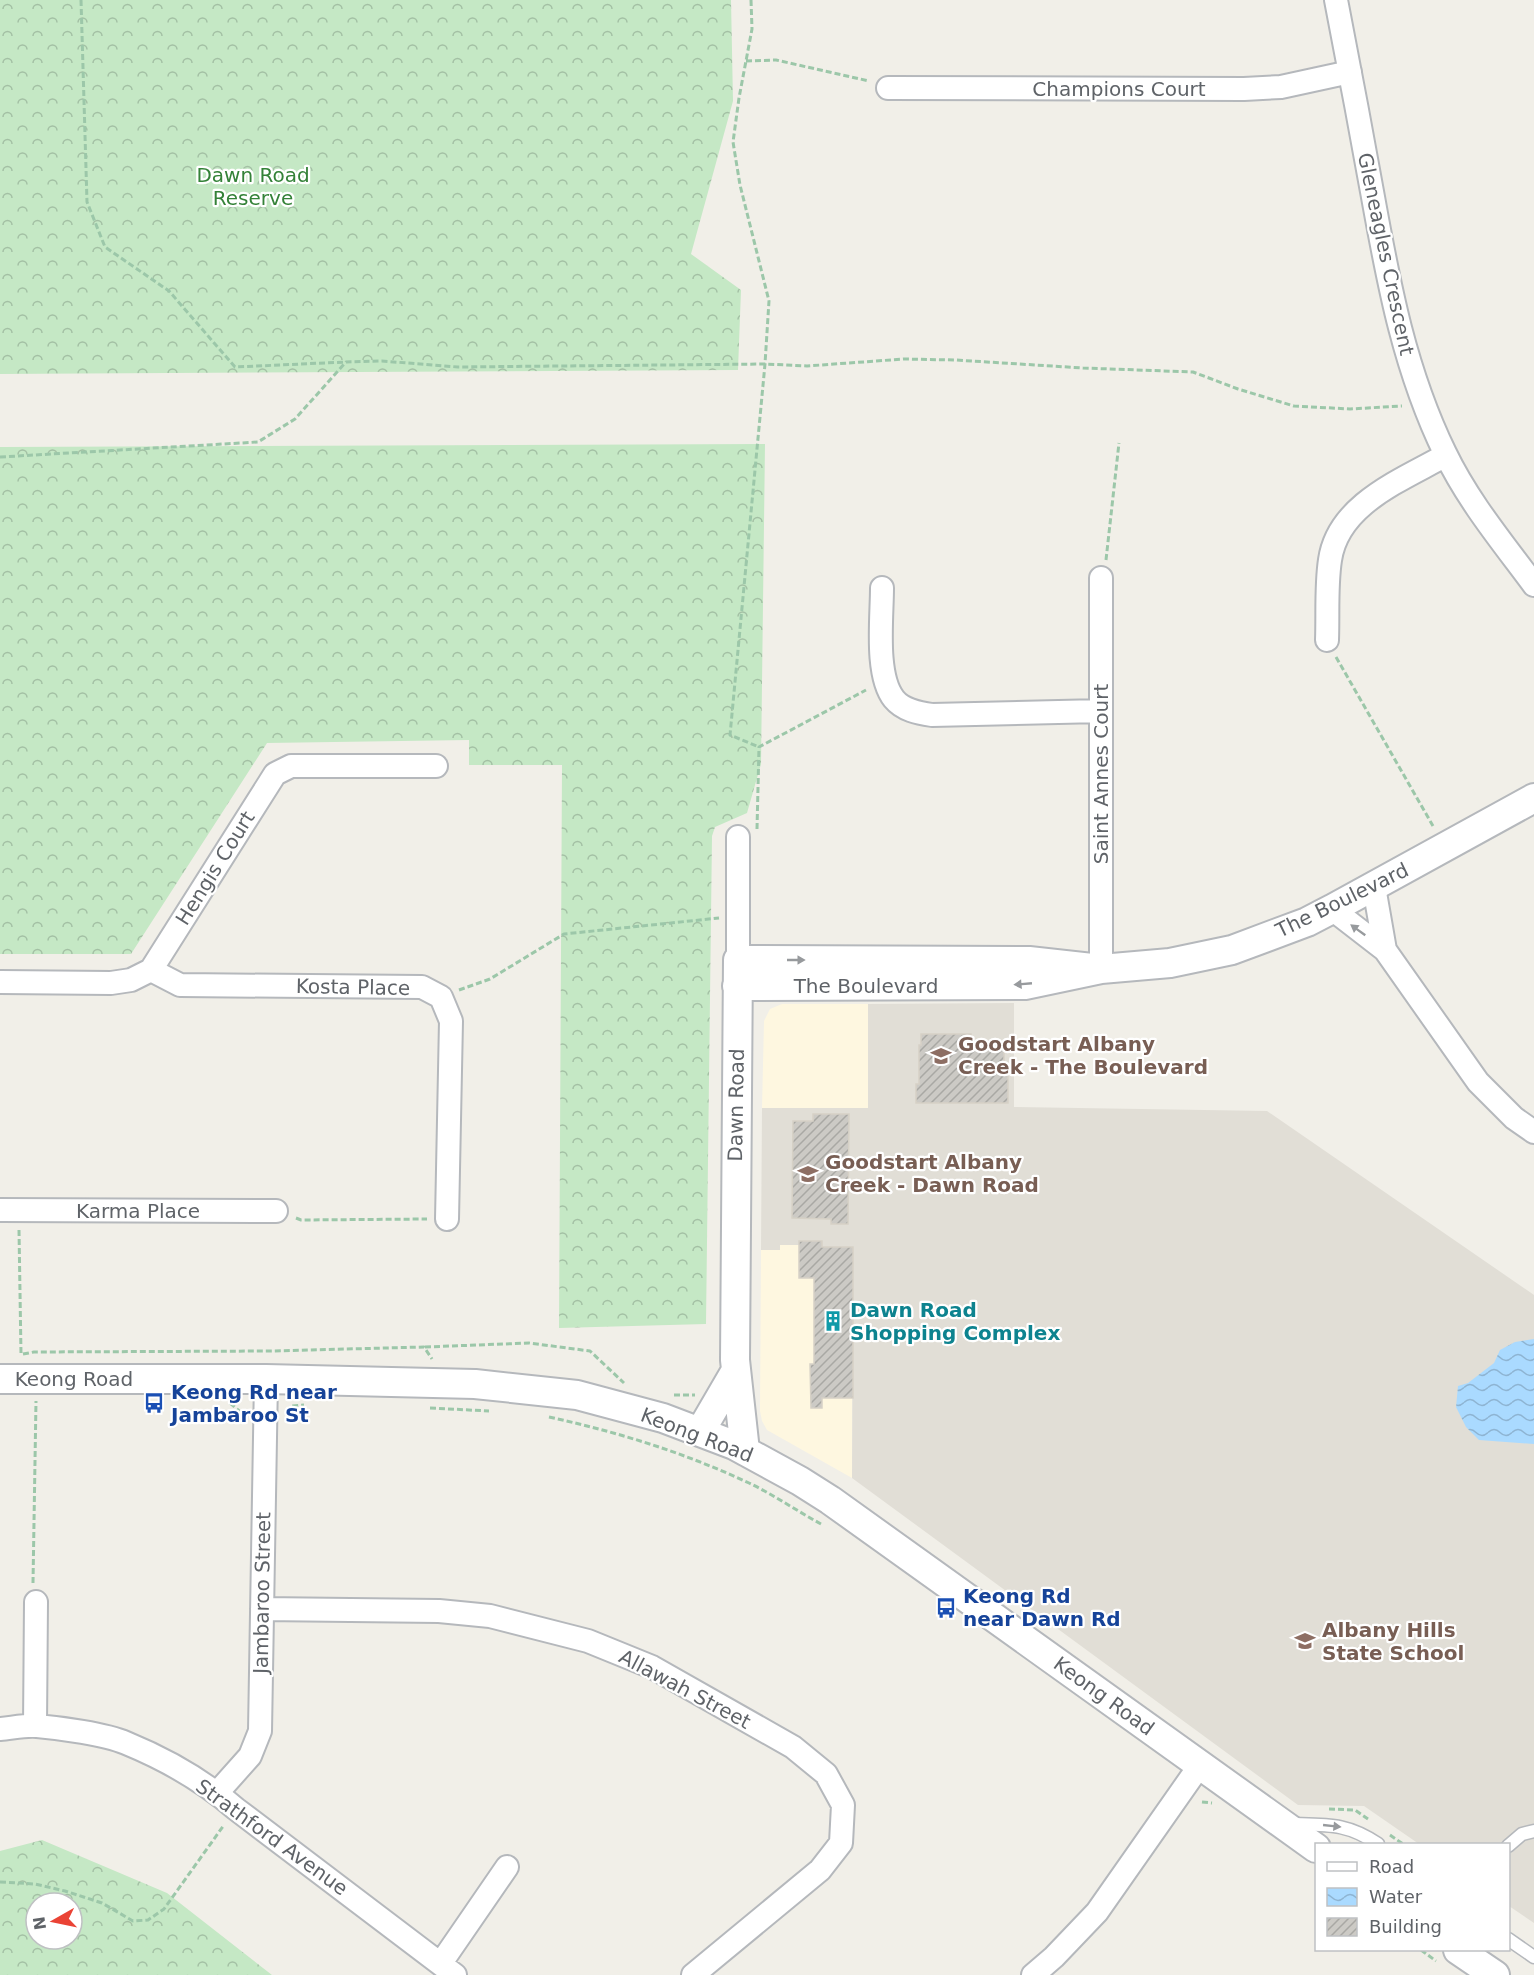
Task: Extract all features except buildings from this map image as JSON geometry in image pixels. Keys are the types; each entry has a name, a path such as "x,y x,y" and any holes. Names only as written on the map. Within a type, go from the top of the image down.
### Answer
{"street":[{"name":"Gleneagles Crescent","path":"1336,0 1389,286 1404,350 1423,404 1446,455 1474,503 1534,585"},
{"name":"Champions Court","path":"888,88 1244,89 1281,87 1350,72"},
{"path":"1327,640 1330,560 1337,536 1351,515 1374,496 1446,455"},
{"name":"Saint Annes Court","path":"1101,578 1101,969"},
{"path":"882,588 882,662 885,677 894,700 909,709 943,715 1101,711"},
{"name":"Hengis Court","path":"151,970 274,774 291,766 436,766"},
{"name":"The Boulevard","path":"738,973 1025,985 1101,969 1170,963 1232,950 1306,922 1332,909 1447,848 1534,798"},
{"name":"Dawn Road","path":"745,1451 735,1372 738,916 748,837"},
{"path":"1374,887 1385,950"},
{"path":"1332,909 1385,950 1478,1082 1514,1118 1534,1132"},
{"path":"0,982 111,983 131,980 151,970"},
{"name":"Kosta Place","path":"151,970 180,985 422,987 441,997"},
{"path":"441,997 451,1021 447,1219"},
{"name":"Karma Place","path":"10,1210 276,1211"},
{"name":"Dawn Road","path":"700,1432 735,1372"},
{"name":"Keong Road","path":"0,1379 266,1379 476,1384 577,1395 663,1418 745,1451 830,1500 1315,1847"},
{"name":"Jambaroo Street","path":"217,1793 250,1756 260,1731 266,1379"},
{"path":"35,1726 36,1602"},
{"name":"Allawah Street","path":"262,1609 439,1611 470,1614 490,1616 588,1641 652,1667 793,1747 818,1767 826,1774 843,1805 841,1843 820,1870 693,1975"},
{"name":"Strathford Avenue","path":"0,1729 35,1726 73,1731 125,1742 165,1762 217,1793 448,1969"},
{"path":"1033,1975 1054,1957 1097,1912 1200,1765"},
{"path":"448,1969 507,1867"},
{"path":"1459,1951 1495,1975"}],"lane":[{"path":"1281,1823 1337,1826 1360,1832 1375,1843"},
{"path":"1510,1845 1522,1834 1534,1831"},
{"path":"1510,1940 1534,1957"}],"path":[{"path":"81,0 87,202 105,247 170,291 235,367 382,361 458,367 765,363 807,366 894,359 934,359 1193,372 1294,406 1350,409 1423,404"},
{"path":"751,0 752,29 733,142 740,185 769,301 730,735 759,747"},
{"path":"745,61 776,60 867,80 888,88"},
{"path":"0,457 258,442 295,419 346,362"},
{"path":"1101,578 1108,555 1119,443"},
{"path":"1327,640 1447,848"},
{"path":"759,747 872,687 885,677"},
{"path":"748,837 759,747"},
{"path":"441,997 490,979 564,934 738,916"},
{"path":"10,1210 21,1354"},
{"path":"276,1211 301,1220 447,1219"},
{"path":"424,1347 529,1343 590,1351 626,1384"},
{"path":"36,1401 32,1578 36,1602"},
{"path":"282,1416 291,1406 309,1404"},
{"path":"423,1408 493,1411"},
{"path":"549,1417 600,1428 689,1457 751,1484 822,1525"},
{"path":"0,1882 35,1884 65,1891 102,1903 133,1921 148,1920 164,1909 236,1809"}],"shaded area":[{"name":"Albany Hills State School","path":"1014,1003 1014,1107 1267,1111 1534,1295 1534,1923 1510,1907 1510,1843 1418,1843 1364,1806 1298,1805 852,1478 853,1247 822,1247 822,1241 799,1241 799,1245 780,1245 780,1250 761,1250 762,1108 868,1108 868,1004"},
{"path":"782,1004 868,1004 868,1108 762,1108 764,1021 770,1009"},
{"path":"799,1241 822,1241 823,1247 853,1247 852,1478 767,1430 762,1421 760,1411 761,1250 780,1250 780,1245 798,1245"}],"green space":[{"name":"Dawn Road Reserve","path":"0,0 731,0 733,101 691,254 741,290 738,370 0,374"},
{"path":"765,444 761,764 747,813 715,827 712,836 706,1324 559,1328 562,765 469,765 469,740 267,743 131,954 0,954 0,447"},
{"path":"42,1840 167,1893 272,1975 0,1975 0,1851"}],"water":[{"path":"1534,1339 1534,1444 1479,1440 1466,1427 1456,1407 1458,1386 1468,1383 1494,1363 1500,1350 1515,1342"}],"place":[{"name":"Goodstart Albany Creek - The Boulevard","path":"941,1056"},
{"name":"Goodstart Albany Creek - Dawn Road","path":"808,1174"},
{"name":"Dawn Road Shopping Complex","path":"833,1321"},
{"name":"Keong Rd near Jambaroo St","path":"154,1403"},
{"name":"Keong Rd near Dawn Rd","path":"946,1608"},
{"name":"Albany Hills State School","path":"1305,1641"}]}
